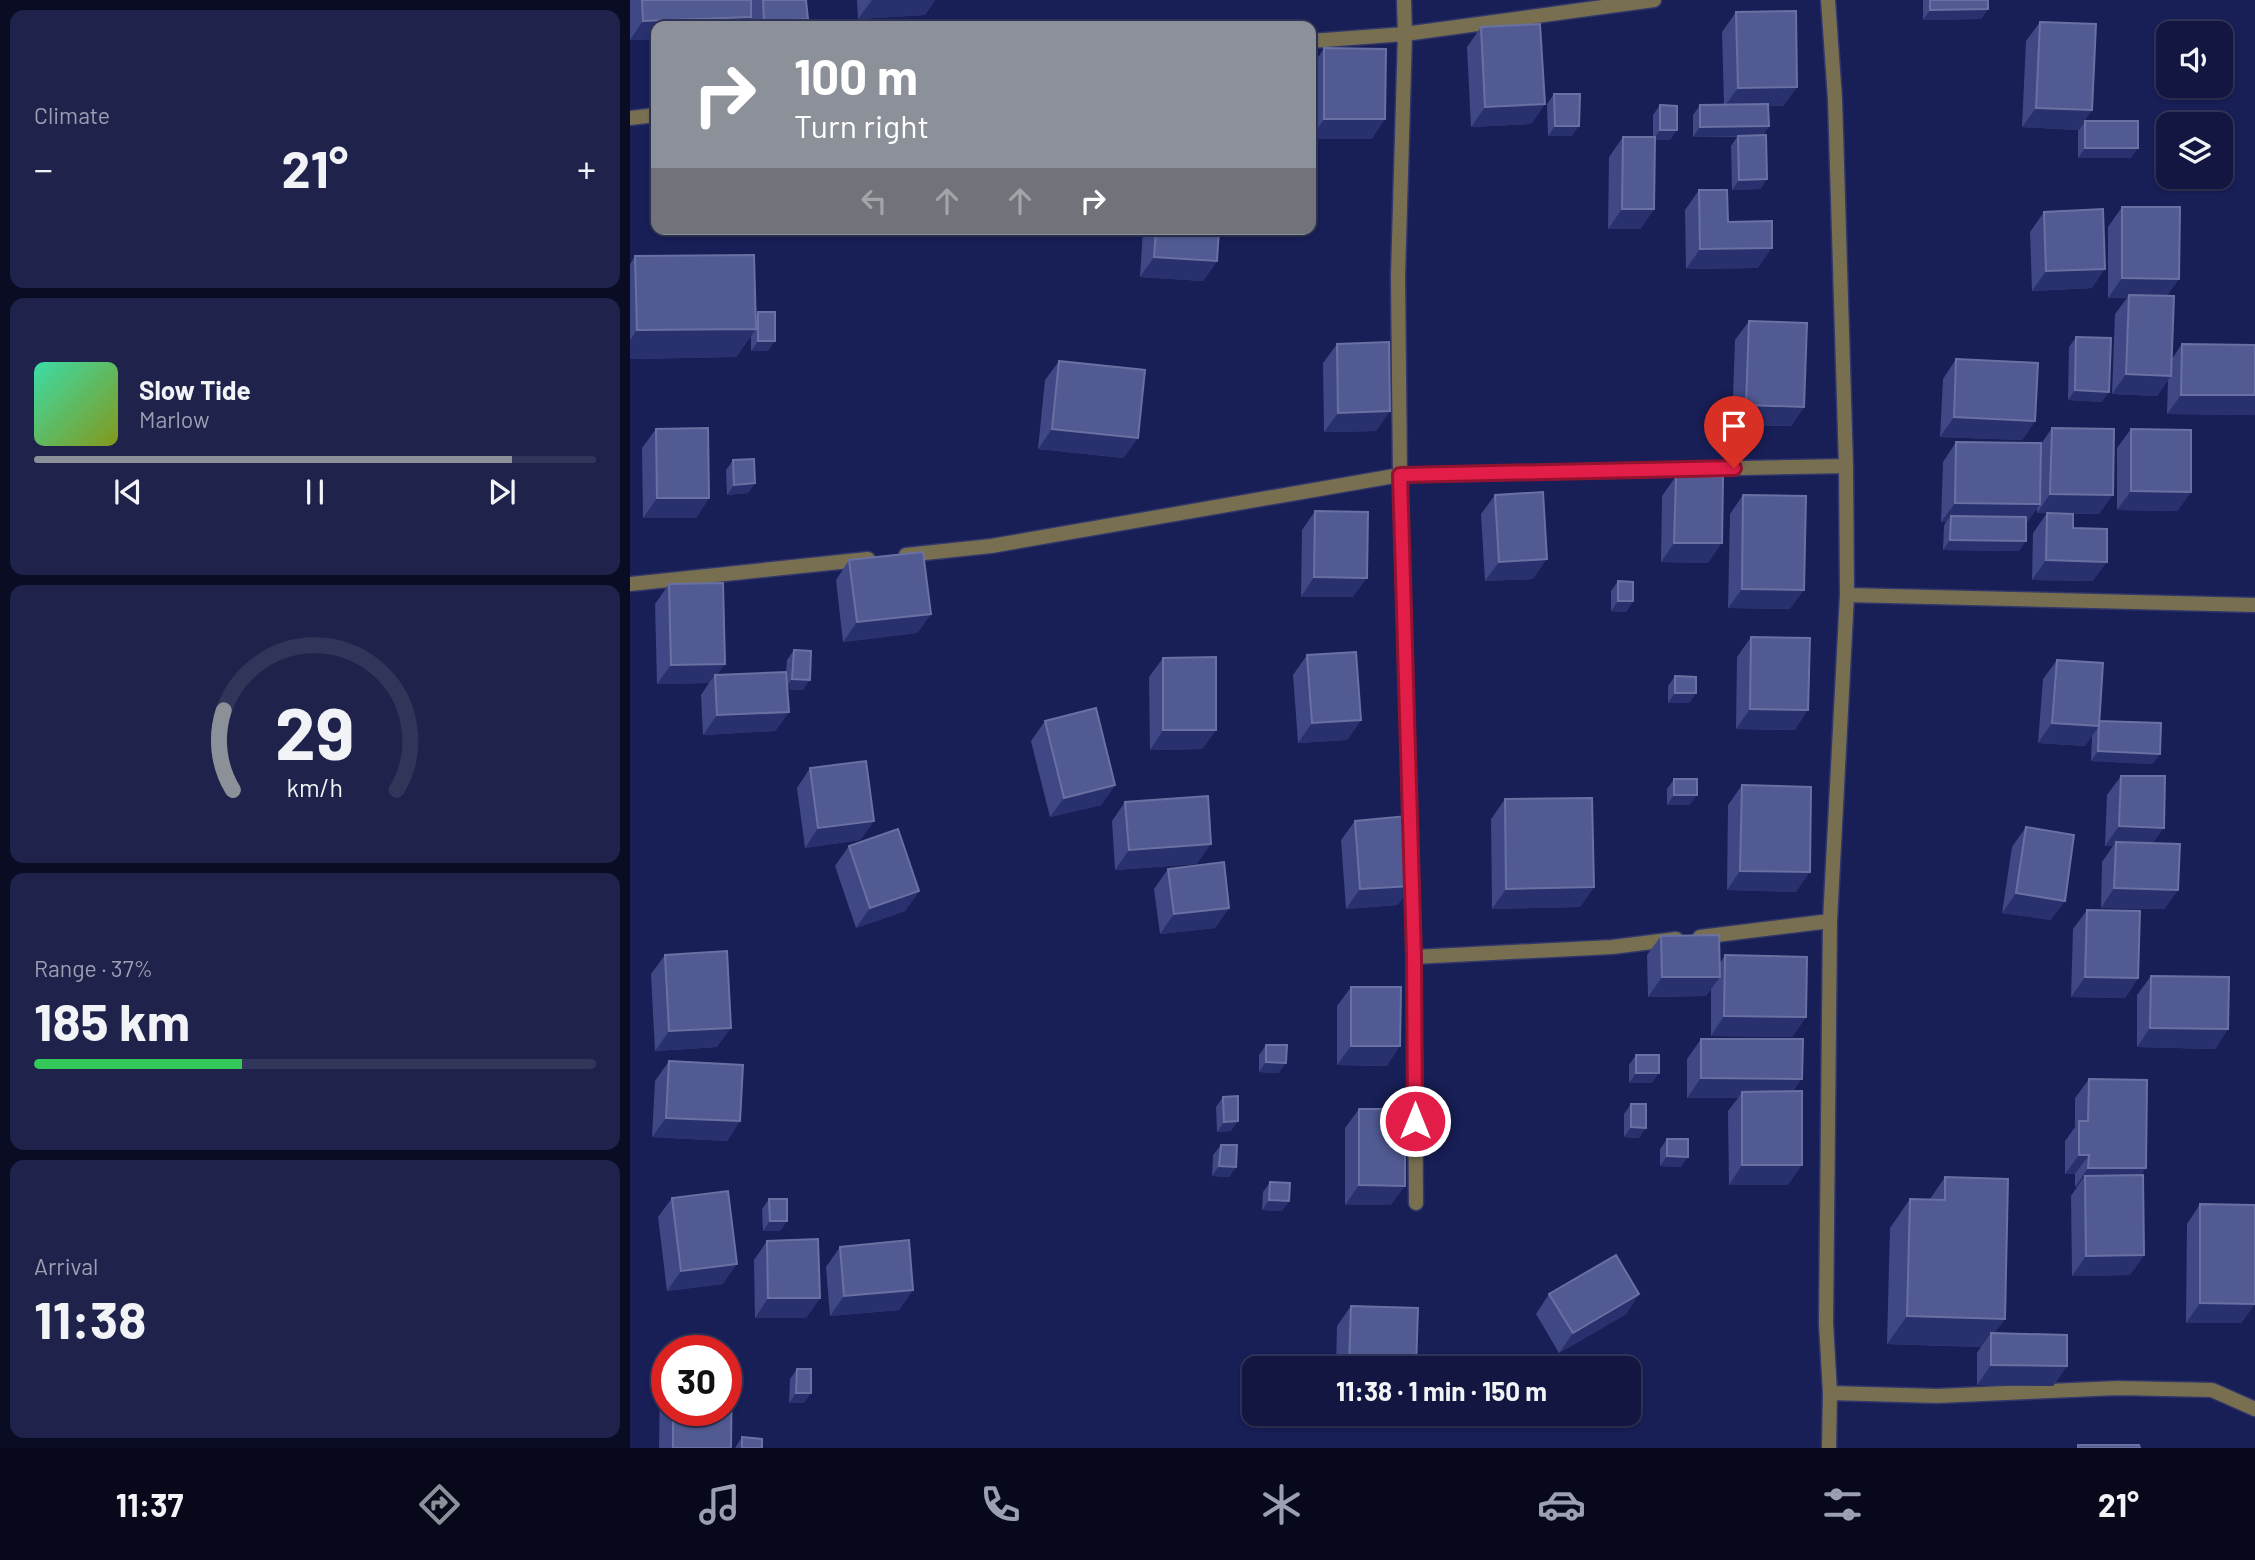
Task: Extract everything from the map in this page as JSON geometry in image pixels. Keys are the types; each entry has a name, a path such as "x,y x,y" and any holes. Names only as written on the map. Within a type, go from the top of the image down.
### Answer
{"street":[{"path":"1404,0 1398,276 1400,475 1414,957 1416,1203"},
{"path":"1316,41 1405,34 1654,0"},
{"path":"1828,0 1835,99 1846,466 1847,595 1830,922 1826,1323 1830,1393 1829,1448"},
{"path":"630,118 651,116"},
{"path":"630,584 991,546 1400,475 1846,466"},
{"path":"1847,595 2255,605"},
{"path":"1414,957 1612,947 1830,922"},
{"path":"1830,1393 1937,1396 2118,1388 2212,1390 2255,1409"}],"building":[{"path":"642,0 751,0 751,17 643,21"},
{"path":"763,0 806,0 808,19 764,21"},
{"path":"1930,0 1988,0 1988,9 1930,10"},
{"path":"1796,11 1797,87 1738,88 1736,12"},
{"path":"2040,22 2096,24 2092,110 2036,108"},
{"path":"1540,24 1545,104 1485,107 1481,27"},
{"path":"1324,48 1386,49 1385,119 1324,119"},
{"path":"1554,94 1580,94 1579,126 1555,126"},
{"path":"1768,104 1769,126 1700,127 1700,105"},
{"path":"1660,105 1677,106 1677,130 1660,130"},
{"path":"2085,121 2138,121 2138,148 2085,148"},
{"path":"1766,135 1767,179 1739,180 1738,136"},
{"path":"1623,137 1655,137 1654,209 1622,209"},
{"path":"1699,190 1727,190 1728,222 1772,221 1772,248 1700,249"},
{"path":"2122,207 2180,207 2179,279 2122,278"},
{"path":"2103,209 2105,269 2046,271 2044,212"},
{"path":"1156,235 1219,235 1217,261 1154,257"},
{"path":"754,255 756,329 637,330 635,256"},
{"path":"2129,295 2174,296 2171,376 2126,374"},
{"path":"758,312 775,312 775,341 758,341"},
{"path":"1749,321 1807,323 1804,407 1746,405"},
{"path":"2076,337 2111,338 2109,392 2075,390"},
{"path":"1389,342 1390,411 1338,413 1337,344"},
{"path":"2182,344 2255,345 2255,395 2181,395"},
{"path":"1956,359 2038,363 2035,421 1954,417"},
{"path":"1059,361 1145,370 1138,438 1052,429"},
{"path":"708,428 709,498 657,498 656,429"},
{"path":"2052,428 2114,429 2113,495 2050,494"},
{"path":"2131,429 2191,430 2191,492 2131,491"},
{"path":"1956,442 2041,443 2040,504 1955,503"},
{"path":"754,459 755,483 734,485 733,460"},
{"path":"1676,476 1723,477 1722,543 1674,543"},
{"path":"1543,492 1547,559 1499,562 1495,495"},
{"path":"1743,495 1806,496 1804,590 1742,589"},
{"path":"1315,511 1368,512 1367,578 1314,577"},
{"path":"2047,513 2073,514 2073,528 2107,529 2107,562 2046,560"},
{"path":"1951,516 2026,517 2026,541 1950,540"},
{"path":"923,552 931,614 857,622 849,560"},
{"path":"1618,581 1633,582 1633,601 1618,601"},
{"path":"723,583 725,664 671,665 669,584"},
{"path":"1751,637 1810,638 1808,710 1750,709"},
{"path":"794,650 811,651 810,680 792,679"},
{"path":"1356,652 1361,720 1312,723 1307,655"},
{"path":"1216,657 1216,730 1163,730 1163,658"},
{"path":"2057,660 2103,663 2099,726 2052,723"},
{"path":"786,672 789,712 717,715 715,675"},
{"path":"1675,676 1696,677 1696,693 1675,693"},
{"path":"1096,708 1115,785 1064,798 1045,721"},
{"path":"2099,721 2161,723 2160,754 2098,751"},
{"path":"866,761 874,821 818,828 810,768"},
{"path":"2121,776 2165,776 2164,828 2119,826"},
{"path":"1674,779 1697,779 1697,795 1674,795"},
{"path":"1742,785 1811,787 1810,872 1740,871"},
{"path":"1208,796 1211,844 1129,850 1125,802"},
{"path":"1592,798 1594,887 1506,889 1505,799"},
{"path":"1407,816 1412,886 1360,889 1355,821"},
{"path":"2026,827 2074,835 2065,901 2016,893"},
{"path":"898,829 919,891 870,908 849,846"},
{"path":"2116,842 2180,844 2178,890 2114,888"},
{"path":"1224,862 1229,908 1174,914 1168,869"},
{"path":"2087,910 2140,911 2138,978 2085,977"},
{"path":"1719,935 1720,977 1662,977 1661,936"},
{"path":"727,951 731,1028 669,1031 665,955"},
{"path":"1725,955 1807,957 1806,1017 1724,1016"},
{"path":"2151,976 2229,977 2228,1029 2150,1028"},
{"path":"1351,987 1401,987 1400,1046 1351,1046"},
{"path":"1701,1039 1803,1039 1802,1079 1701,1078"},
{"path":"1266,1045 1287,1045 1286,1063 1266,1062"},
{"path":"1636,1055 1659,1055 1659,1073 1636,1073"},
{"path":"669,1061 743,1065 740,1121 666,1118"},
{"path":"2089,1079 2147,1080 2146,1168 2088,1168 2089,1155 2079,1155 2079,1121 2088,1121"},
{"path":"1802,1091 1802,1165 1742,1165 1742,1092"},
{"path":"1238,1096 1238,1121 1224,1122 1223,1097"},
{"path":"1631,1104 1646,1104 1646,1128 1631,1127"},
{"path":"1359,1109 1405,1109 1405,1186 1359,1185"},
{"path":"1667,1139 1688,1139 1688,1157 1667,1156"},
{"path":"1221,1145 1237,1145 1236,1167 1219,1166"},
{"path":"2143,1175 2144,1255 2086,1256 2085,1176"},
{"path":"1945,1177 2008,1179 2005,1319 1907,1316 1910,1199 1945,1200"},
{"path":"1270,1182 1290,1183 1289,1201 1269,1200"},
{"path":"728,1191 737,1264 681,1271 672,1198"},
{"path":"769,1199 787,1199 787,1221 770,1221"},
{"path":"2200,1204 2255,1205 2255,1304 2200,1303"},
{"path":"818,1239 820,1298 768,1298 767,1241"},
{"path":"909,1240 913,1290 844,1296 840,1247"},
{"path":"1616,1255 1639,1294 1573,1333 1549,1294"},
{"path":"1351,1306 1418,1308 1416,1356 1349,1356"},
{"path":"1991,1333 2067,1335 2067,1366 1991,1365"},
{"path":"797,1369 811,1369 811,1393 796,1393"},
{"path":"673,1426 731,1426 731,1448 673,1448"},
{"path":"742,1437 762,1439 762,1448 742,1448"},
{"path":"2078,1445 2139,1445 2140,1448 2078,1448"}],"route":[{"path":"1415,1121 1414,957 1400,475 1734,468"}]}
